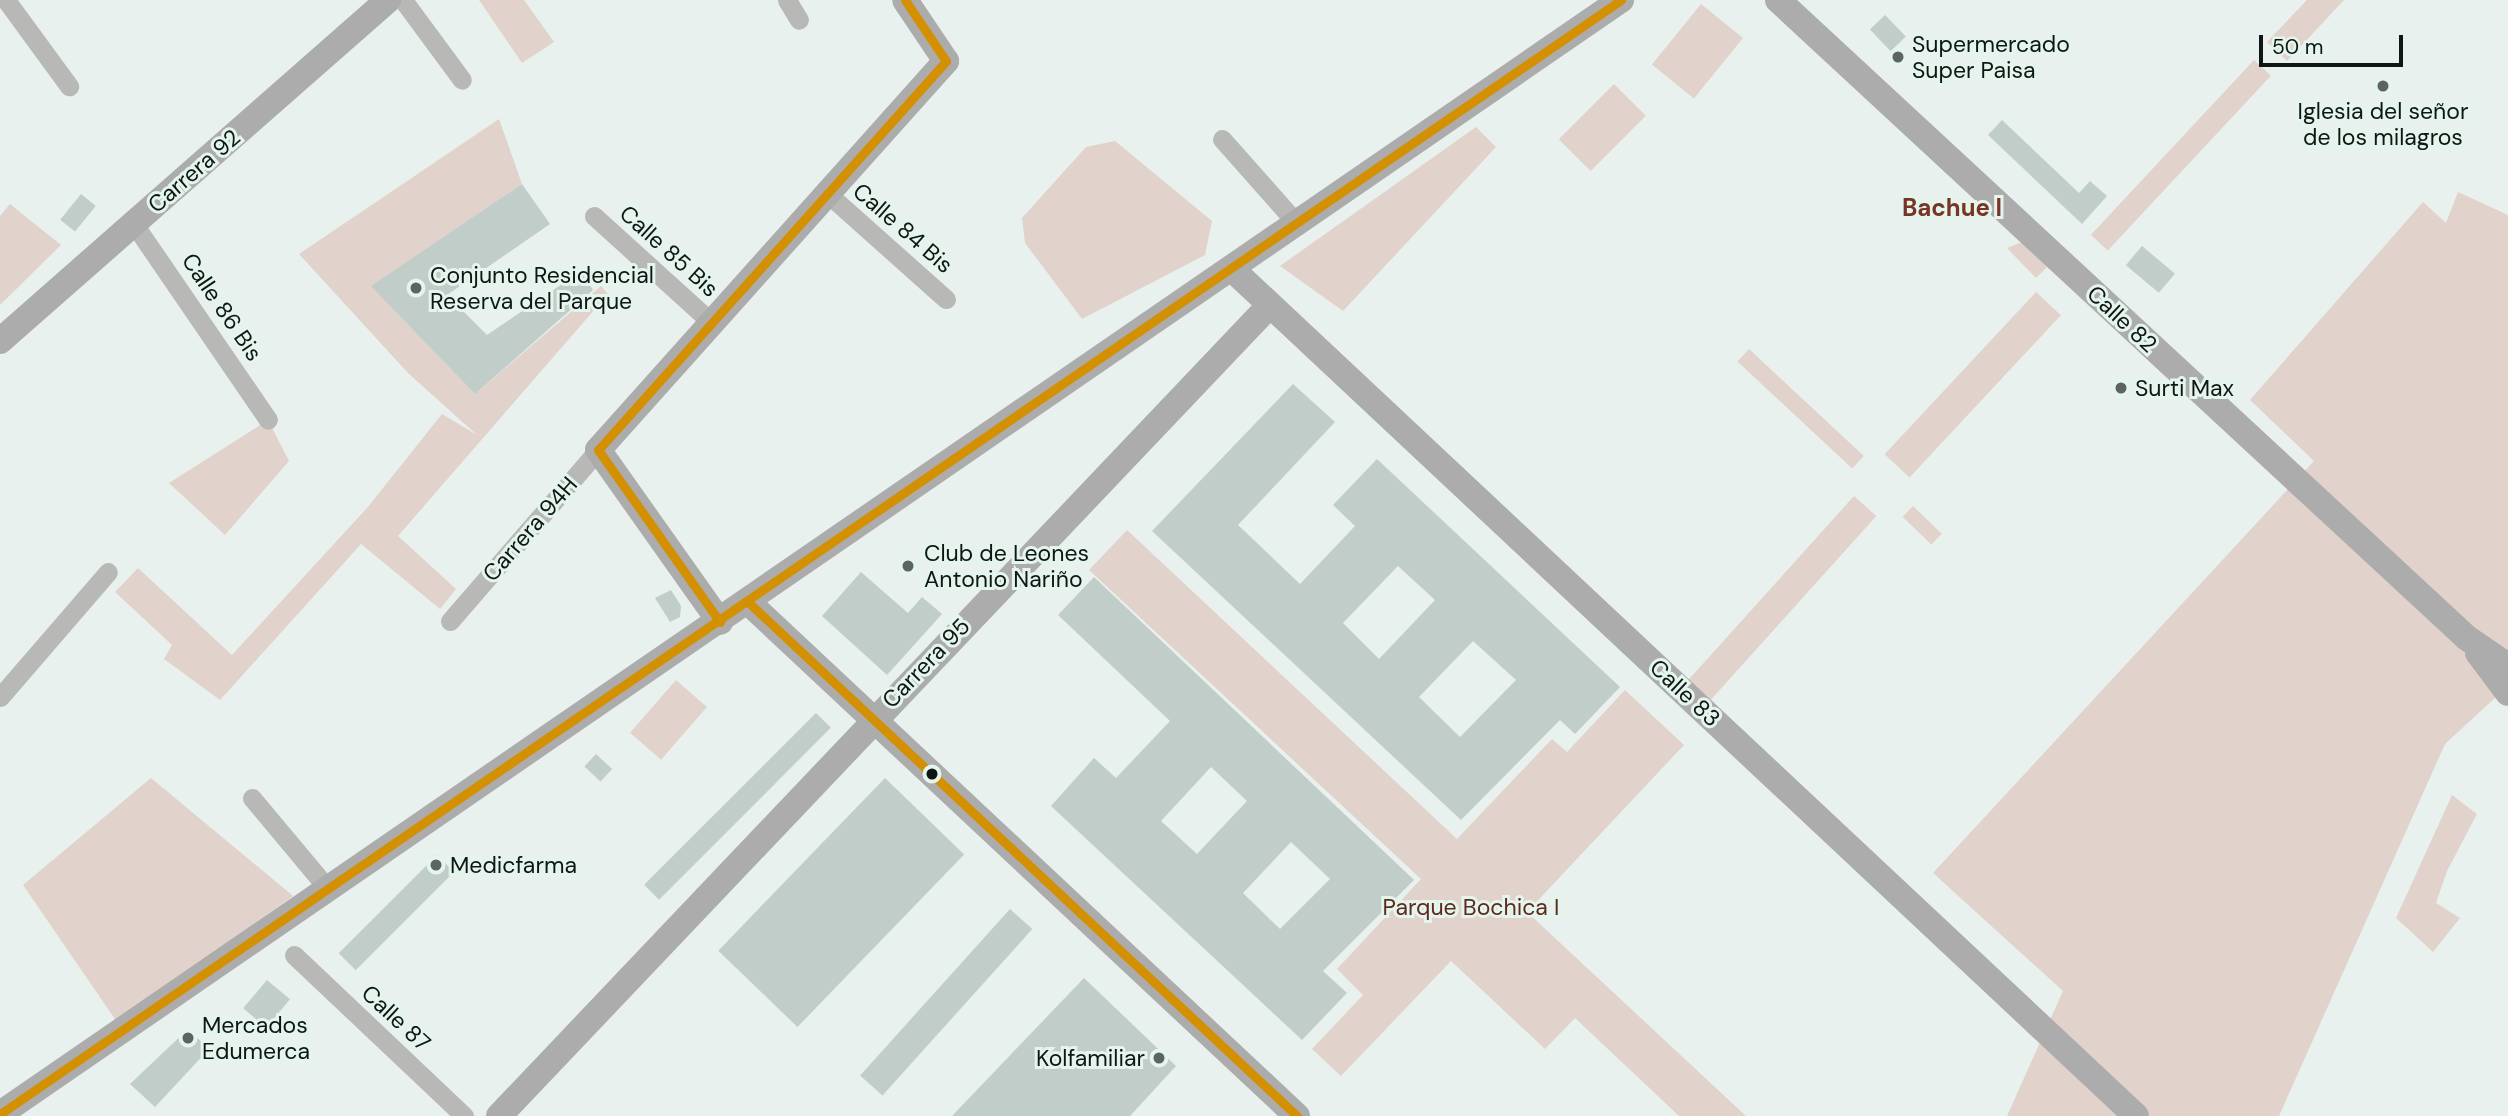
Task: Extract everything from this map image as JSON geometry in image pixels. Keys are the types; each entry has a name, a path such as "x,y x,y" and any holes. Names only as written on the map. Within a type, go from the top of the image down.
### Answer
{"street":[{"path":"6,0 69,86"},
{"name":"Carrera 92","path":"0,341 388,0"},
{"path":"403,0 462,80"},
{"path":"787,0 799,20"},
{"name":"Carrera 94H","path":"450,621 598,450 946,61 905,0"},
{"path":"0,1114 1233,270 1621,0"},
{"name":"Calle 82","path":"1778,0 2467,638 2508,666"},
{"path":"1223,139 1298,225"},
{"name":"Calle 84 Bis","path":"828,194 946,299"},
{"name":"Calle 85 Bis","path":"594,216 712,323"},
{"name":"Calle 86 Bis","path":"134,224 268,420"},
{"name":"Calle 83","path":"1233,270 2136,1116"},
{"name":"Carrera 95","path":"499,1116 873,718 1270,305"},
{"path":"598,450 720,622"},
{"path":"0,697 108,572"},
{"path":"748,602 1297,1116"},
{"name":"Calle 82","path":"2467,638 2508,693"},
{"path":"252,798 328,889"},
{"name":"Calle 87","path":"294,955 464,1116"}],"green space":[{"path":"479,0 524,0 554,42 522,63"},
{"path":"2307,0 2344,0 2287,61 2267,42"},
{"path":"1701,4 1743,38 1694,99 1652,65"},
{"path":"2254,60 2271,76 2108,250 2091,235"},
{"path":"1614,84 1646,116 1591,171 1559,139"},
{"path":"499,119 522,184 372,286 475,394 601,286 608,294 398,536 456,589 440,609 361,544 220,700 164,659 172,645 115,592 138,568 232,655 367,508 442,414 477,435 408,373 299,254"},
{"path":"1476,127 1496,147 1343,311 1280,266"},
{"path":"1115,141 1212,221 1205,255 1082,319 1025,243 1022,218 1086,147"},
{"path":"2458,192 2508,215 2508,686 2445,744 2279,1116 2007,1116 2063,991 1933,873 2314,461 2250,400 2423,202 2446,223"},
{"path":"10,204 61,245 0,305 0,216"},
{"path":"2022,242 2047,267 2036,278 2007,248"},
{"path":"2036,292 2061,315 1909,478 1885,454"},
{"path":"1749,349 1864,456 1852,469 1737,361"},
{"path":"268,420 289,461 225,535 169,483"},
{"path":"1854,496 1876,516 1706,706 1683,686"},
{"path":"1913,506 1942,534 1931,545 1903,517"},
{"name":"Parque Bochica I","path":"1127,530 1457,839 1552,739 1567,752 1625,690 1684,745 1527,912 1746,1116 1679,1116 1575,1018 1545,1049 1451,961 1341,1076 1312,1049 1363,995 1337,969 1421,879 1089,570"},
{"path":"676,680 707,707 661,760 630,733"},
{"path":"151,778 293,896 117,1022 23,885"},
{"path":"2452,795 2477,814 2447,871 2436,903 2460,918 2433,952 2396,918"}],"building":[{"path":"1885,15 1906,37 1891,51 1870,30"},
{"path":"2002,120 2079,193 2090,181 2107,196 2082,224 1988,135"},
{"name":"Conjunto Residencial Reserva del Parque","path":"522,184 550,224 447,295 487,335 581,271 593,290 475,394 371,286"},
{"path":"81,194 96,206 75,232 60,220"},
{"path":"2142,246 2175,274 2159,293 2126,265"},
{"path":"1293,384 1335,422 1238,525 1300,584 1355,526 1333,505 1377,459 1620,687 1575,734 1560,720 1461,820 1152,531","holes":["1398,566 1435,600 1379,659 1343,623","1473,641 1516,680 1460,737 1419,697"]},
{"path":"861,572 908,613 922,597 942,614 887,675 822,616"},
{"path":"1094,577 1414,880 1323,971 1347,993 1302,1040 1051,806 1094,758 1116,778 1170,721 1058,615","holes":["1211,767 1247,801 1197,854 1161,821","1291,842 1330,879 1280,929 1243,893"]},
{"path":"671,590 681,606 680,617 670,622 655,598"},
{"path":"816,713 831,728 659,900 644,885"},
{"path":"596,754 612,769 600,781 584,766"},
{"path":"885,778 964,854 797,1027 718,951"},
{"path":"437,855 454,872 356,970 339,953"},
{"path":"1010,909 1032,929 882,1096 860,1075"},
{"path":"1084,978 1176,1066 1130,1116 952,1116"},
{"path":"267,980 290,999 266,1028 243,1008"},
{"path":"188,1029 209,1049 155,1107 130,1084"}],"transit line":[{"path":"720,622 598,450 946,61 905,0"},
{"path":"0,1114 1621,0"},
{"path":"748,602 1297,1116"}],"place":[{"name":"Supermercado Super Paisa","path":"1898,57"},
{"name":"Iglesia del señor de los milagros","path":"2383,86"},
{"name":"Conjunto Residencial Reserva del Parque","path":"416,288"},
{"name":"Surti Max","path":"2121,388"},
{"name":"Club de Leones Antonio Nariño","path":"908,566"},
{"name":"Medicfarma","path":"436,865"},
{"name":"Mercados Edumerca","path":"188,1038"},
{"name":"Kolfamiliar","path":"1159,1058"}],"district":[{"name":"Bachue I","path":"1952,208"}]}
